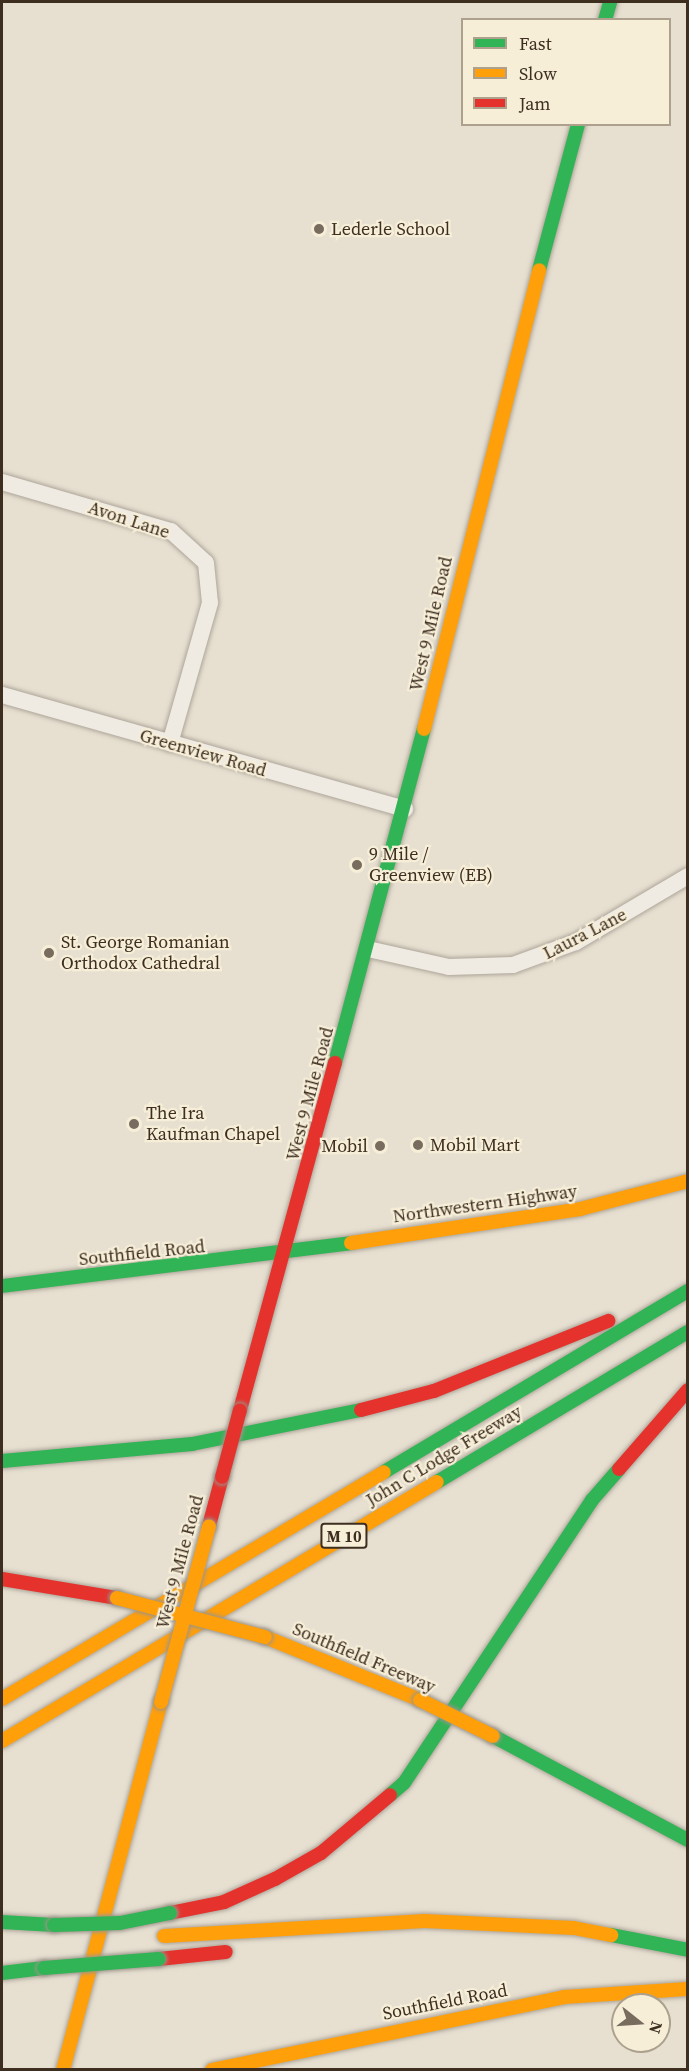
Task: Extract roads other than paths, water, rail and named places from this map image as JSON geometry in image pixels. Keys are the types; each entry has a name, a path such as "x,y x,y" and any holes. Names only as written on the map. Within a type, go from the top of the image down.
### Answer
{"main road":[{"path":"606,18 610,2"},
{"name":"West 9 Mile Road","path":"63,2070 244,1396 368,949 405,809 478,499 577,126"},
{"name":"Northwestern Highway","path":"285,1252 580,1209 687,1181"},
{"name":"Southfield Road","path":"2,1286 285,1252"},
{"path":"2,1461 192,1444 378,1407 520,1360 632,1311 687,1279"},
{"name":"John C Lodge Freeway","path":"2,1699 687,1291"},
{"name":"John C Lodge Freeway","path":"2,1741 687,1332"},
{"path":"2,1922 54,1925 120,1923 224,1902 275,1879 321,1853 404,1783 592,1500 687,1390"},
{"name":"Southfield Freeway","path":"2,1579 54,1585 176,1611 314,1654 420,1700 493,1736 687,1840"},
{"path":"158,1936 425,1920 464,1924 574,1928 687,1950"},
{"path":"320,1944 424,1934 464,1924"},
{"path":"2,1938 50,1940 130,1937"},
{"path":"2,1973 240,1951"},
{"name":"Southfield Road","path":"212,2070 564,1997 687,1989"}],"street":[{"name":"Avon Lane","path":"2,482 171,531 206,563 210,603 170,743"},
{"name":"Greenview Road","path":"2,695 405,809"},
{"name":"Laura Lane","path":"368,949 449,967 513,965 576,942 687,876"}],"place":[{"name":"Lederle School","path":"319,229"},
{"name":"9 Mile / Greenview (EB)","path":"357,865"},
{"name":"St. George Romanian Orthodox Cathedral","path":"49,953"},
{"name":"The Ira Kaufman Chapel","path":"134,1124"},
{"name":"Mobil Mart","path":"418,1145"},
{"name":"Mobil","path":"380,1146"}]}
